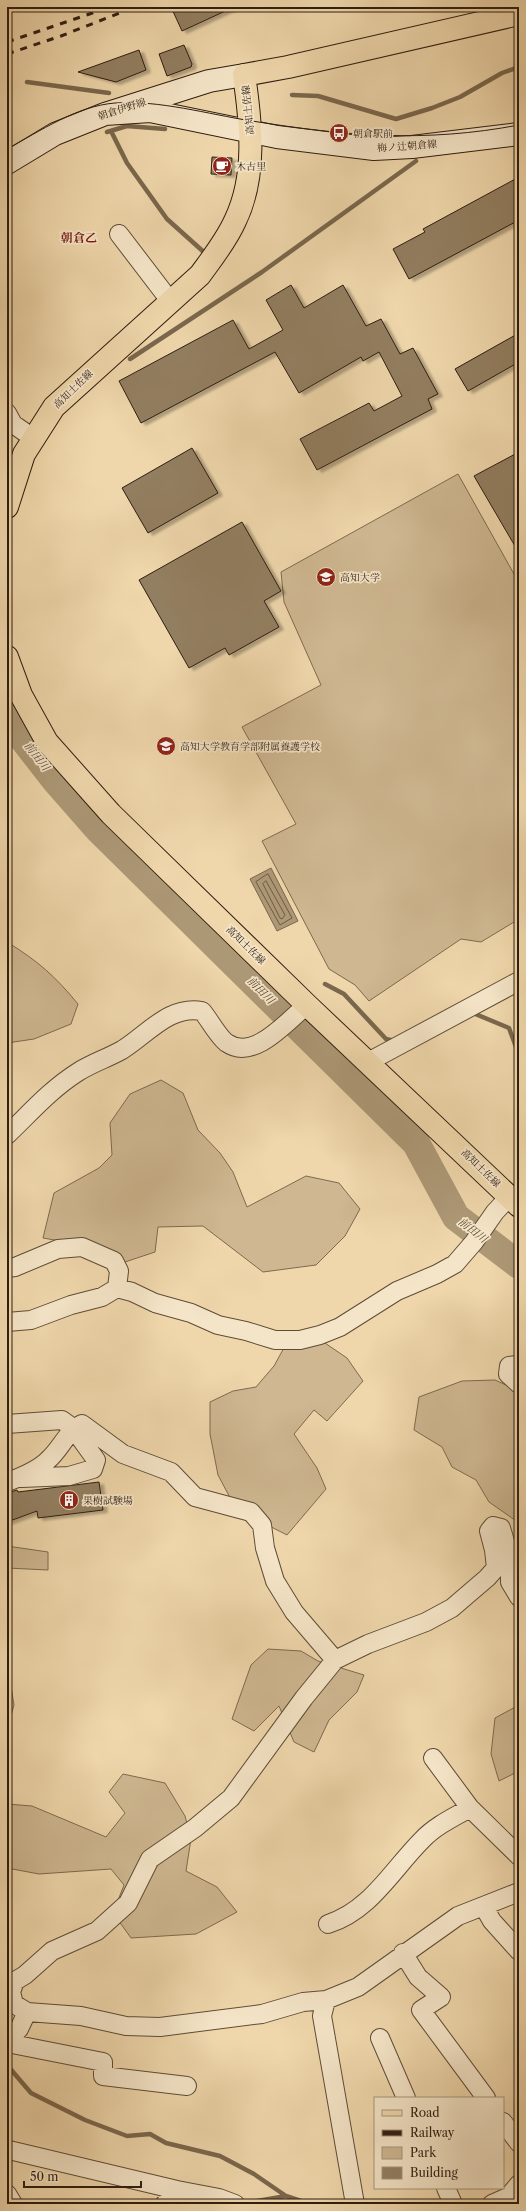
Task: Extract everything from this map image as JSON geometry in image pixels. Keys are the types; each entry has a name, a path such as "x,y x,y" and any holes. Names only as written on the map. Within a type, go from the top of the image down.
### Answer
{"main road":[{"name":"高知土佐線","path":"7,507 24,454 54,407 200,274 220,249 236,220 246,187 251,131 244,74 288,67 519,14"},
{"name":"朝倉伊野線","path":"7,163 55,134 105,114 210,81 244,74"},
{"name":"梅ノ辻朝倉線","path":"105,114 150,111 277,137 374,149 412,147 519,134"},
{"name":"高知土佐線","path":"7,657 21,695 47,742 295,1015 368,1062 515,1201"}],"street":[{"path":"119,234 171,302"},
{"path":"7,413 13,424 33,438"},
{"path":"368,1062 519,981"},
{"path":"7,1135 48,1094 79,1072 123,1049 159,1022 179,1012 192,1009 202,1011 227,1043 244,1049 263,1042 295,1015"},
{"path":"7,1322 31,1320 71,1305 102,1297 117,1288 132,1292 155,1303 190,1313 218,1325 246,1331 275,1340 300,1340 320,1335 340,1327 397,1291 438,1274 455,1264 474,1242 495,1212 515,1201"},
{"path":"7,1268 15,1267 58,1249 82,1247 114,1261 119,1271 117,1288"},
{"path":"519,1366 509,1366 508,1374 519,1384"},
{"path":"7,1424 62,1420 73,1428 96,1460 93,1469 69,1476 13,1480"},
{"path":"13,1480 48,1460 73,1428 82,1424 123,1454 171,1472 195,1497 251,1512 262,1525 265,1548 275,1581 294,1612 335,1660"},
{"path":"519,1597 510,1582 510,1558 501,1528 492,1526 489,1531 494,1550 496,1568 487,1578 452,1608 426,1622 368,1644 335,1660 304,1698 231,1798 195,1828 150,1859 128,1903 97,1931 52,1951 25,1975 15,1981 11,1992 14,2004 27,2012 81,2016 126,2026 160,2027 262,2014 303,2002 326,2000 358,1987 403,1953 458,1916 519,1892"},
{"path":"433,1758 470,1808 519,1856"},
{"path":"328,1924 344,1919 366,1904 423,1838 470,1808"},
{"path":"484,1907 492,1921 519,1951"},
{"path":"403,1953 418,1977 441,1997 421,2010 485,2097"},
{"path":"326,2000 322,2016 355,2204"},
{"path":"7,2042 19,2029 27,2012"},
{"path":"380,2038 406,2097"},
{"path":"7,2042 103,2062 103,2076 187,2086"},
{"path":"504,2123 519,2143"},
{"path":"10,2150 219,2198 235,2204"},
{"path":"492,2204 508,2197 519,2184"},
{"path":"446,2189 453,2204"},
{"path":"165,2204 194,2193"},
{"path":"7,2194 13,2204"}],"green space":[{"path":"458,474 519,583 519,919 481,942 461,939 369,1001 355,985 329,969 262,841 296,824 242,727 321,685 284,602 281,572"},
{"path":"7,942 46,970 62,985 78,1004 71,1024 34,1039 7,1043"},
{"path":"161,1080 183,1093 198,1130 220,1153 233,1172 247,1207 306,1176 339,1183 360,1209 345,1236 316,1265 263,1272 203,1226 158,1227 155,1252 116,1265 88,1246 43,1238 54,1193 99,1168 112,1155 110,1123 130,1094"},
{"path":"322,1341 347,1358 363,1381 327,1421 314,1410 294,1434 317,1468 326,1489 287,1535 236,1509 218,1475 210,1434 210,1402 233,1391 256,1387 274,1366 286,1344"},
{"path":"495,1380 519,1391 519,1523 489,1502 476,1480 452,1467 442,1447 414,1430 419,1397 462,1381"},
{"path":"7,1546 48,1552 48,1570 7,1568"},
{"path":"268,1649 301,1651 318,1661 364,1675 357,1692 329,1720 314,1752 294,1742 279,1706 254,1731 232,1719 251,1665"},
{"path":"7,1662 14,1705 7,1730"},
{"path":"519,1705 519,1771 499,1781 491,1754 495,1718"},
{"path":"123,1774 165,1783 185,1816 191,1839 186,1871 217,1887 237,1912 196,1934 131,1938 113,1913 124,1885 111,1869 39,1874 7,1868 7,1804 32,1806 106,1837 125,1813 109,1792"}],"water":[{"path":"271,868 298,921 277,931 250,879"}],"building":[{"path":"171,7 234,7 182,31"},
{"path":"184,45 192,64 191,67 167,76 159,54"},
{"path":"139,50 146,70 116,82 78,72"},
{"name":"木古里","path":"212,157 232,158 231,175 211,174"},
{"path":"519,177 519,220 409,279 393,249 425,232 423,229"},
{"path":"291,285 304,308 343,285 366,326 381,319 400,354 413,348 438,394 428,399 432,409 317,470 300,439 369,403 374,411 402,396 379,352 363,361 361,357 299,393 275,352 141,423 119,381 233,320 249,349 283,330 266,300"},
{"path":"519,333 519,362 468,391 455,369"},
{"path":"192,448 218,493 148,533 122,488"},
{"path":"519,452 519,553 474,476"},
{"path":"242,522 281,591 264,601 279,627 229,655 225,648 189,668 139,580"},
{"name":"果樹試験場","path":"99,1482 103,1510 38,1518 37,1511 7,1522 7,1493 17,1490 18,1492"}],"waterway":[{"path":"292,95 318,96 396,119 432,108 460,97 502,73 519,67"},
{"path":"27,82 109,93"},
{"path":"107,132 127,126 165,129"},
{"path":"111,131 127,163 167,219 206,254"},
{"path":"130,359 262,272 416,161"},
{"name":"前田川","path":"7,708 13,726 55,780 98,829 416,1143 456,1217 519,1265"},
{"path":"325,984 344,994 386,1039 395,1041"},
{"path":"471,1014 473,1013 509,1028 519,1055"},
{"path":"7,2065 31,2093 85,2120 127,2136 150,2134 166,2143 220,2156 254,2174 286,2196 301,2201 350,2203"},
{"path":"252,2202 286,2196"},
{"path":"514,2204 519,2201"}],"tram line":[{"path":"7,149 59,120 73,114 101,105 115,103 149,104 184,108 235,118 353,134 418,136 484,131 519,125"}],"railway":[{"path":"7,42 110,7"},
{"path":"7,54 61,36 135,7"}],"place":[{"name":"朝倉駅前","path":"339,133"},
{"name":"木古里","path":"222,166"},
{"name":"高知大学","path":"326,577"},
{"name":"高知大学教育学部附属養護学校","path":"166,746"},
{"name":"果樹試験場","path":"69,1500"}],"district":[{"name":"朝倉乙","path":"79,237"}]}
